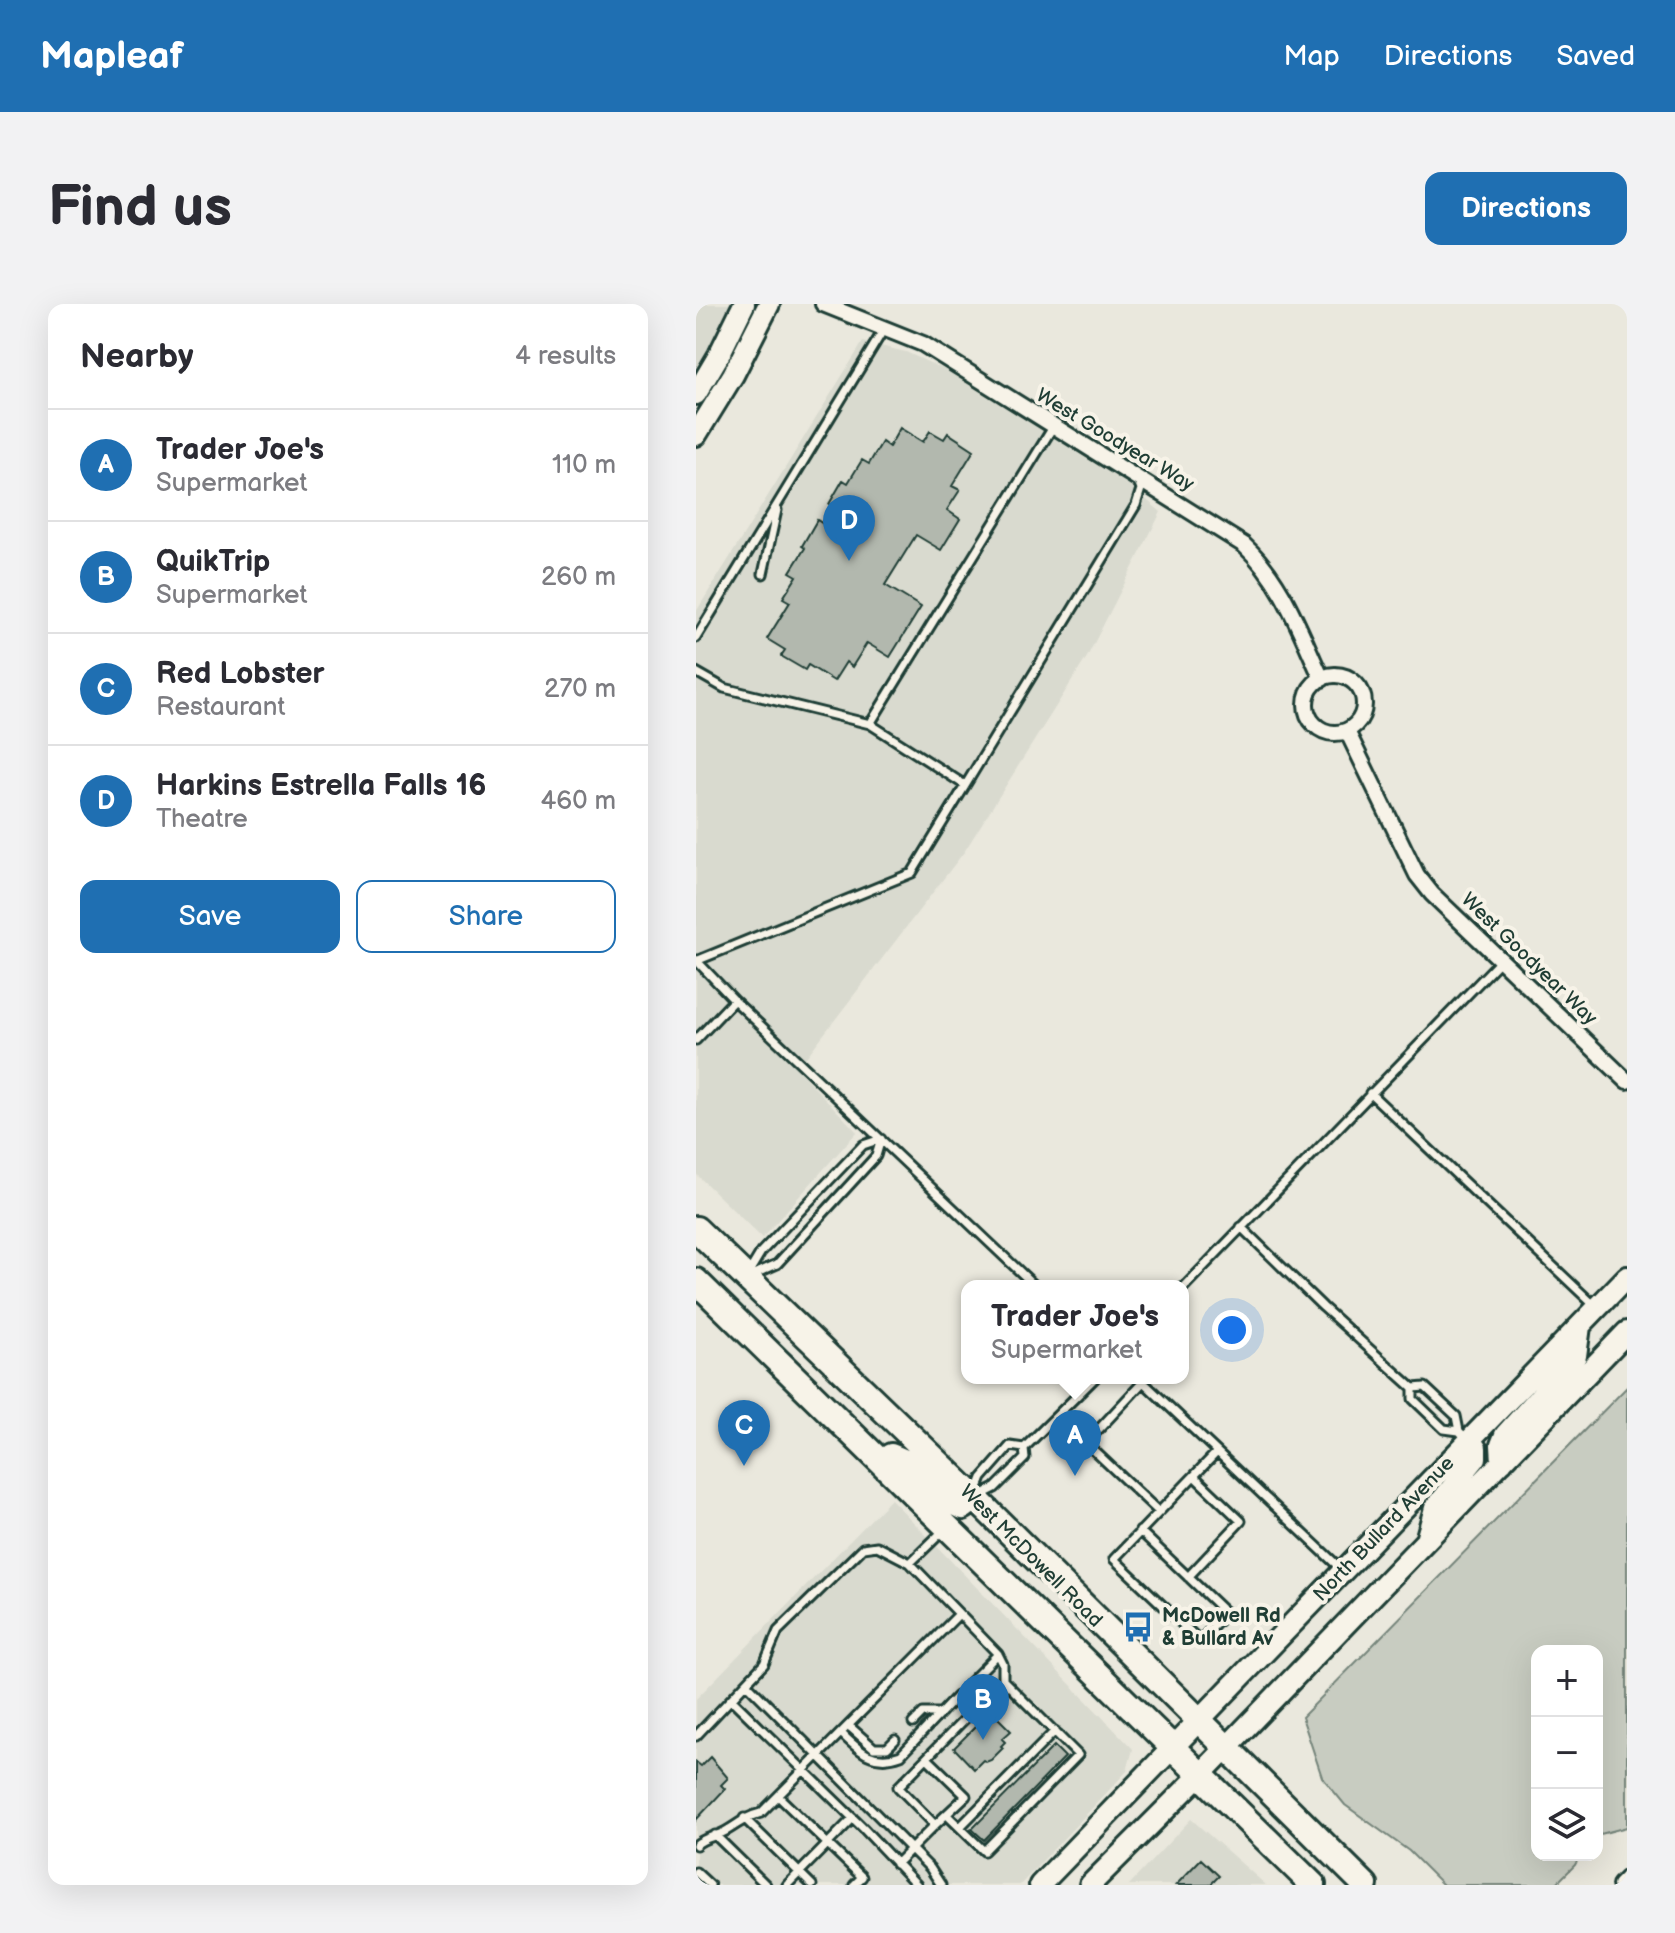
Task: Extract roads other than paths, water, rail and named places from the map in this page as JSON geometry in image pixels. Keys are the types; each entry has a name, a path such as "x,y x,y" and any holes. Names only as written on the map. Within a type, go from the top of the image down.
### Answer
{"main road":[{"path":"696,394 744,304"},
{"path":"696,435 733,375 769,304"},
{"name":"West McDowell Road","path":"696,1229 975,1498 1198,1723 1365,1885"},
{"name":"North Bullard Avenue","path":"1040,1885 1344,1571 1464,1436 1627,1277"},
{"path":"720,1304 746,1278"},
{"name":"West McDowell Road","path":"696,1281 1313,1885"},
{"path":"1502,1462 1501,1445 1505,1435 1576,1356 1580,1326"},
{"name":"North Bullard Avenue","path":"1090,1885 1627,1332"},
{"path":"1426,1541 1435,1508 1476,1458 1476,1448 1464,1436"},
{"path":"863,1443 903,1461 963,1507 975,1498"}],"street":[{"name":"West Goodyear Way","path":"823,304 923,344 1244,545 1275,579 1322,679"},
{"path":"1329,676 1351,681 1364,700 1362,715 1347,731 1325,731 1310,717 1308,695 1322,679 1329,676"},
{"name":"West Goodyear Way","path":"1347,731 1417,875 1432,894 1627,1081"},
{"path":"1620,1885 1627,1878"}],"lane":[{"path":"696,638 884,328"},
{"path":"870,724 1053,427"},
{"path":"1029,1280 696,961 912,873 1136,505 1141,489 1137,479"},
{"path":"763,574 779,502"},
{"path":"696,672 724,688 870,724 965,785"},
{"path":"1189,1282 1501,960"},
{"path":"697,1036 734,1000"},
{"path":"1370,1093 1597,1308"},
{"path":"746,1278 761,1252 863,1145 881,1139"},
{"path":"746,1278 777,1264 876,1156 881,1139"},
{"path":"1241,1227 1413,1388 1425,1387 1456,1416 1464,1436"},
{"path":"1024,1448 1089,1384"},
{"path":"1138,1384 1086,1443 1159,1512"},
{"path":"1145,1384 1344,1571"},
{"path":"1413,1388 1413,1399 1444,1429 1464,1436"},
{"path":"975,1498 982,1478 1010,1446 1024,1448"},
{"path":"975,1498 995,1488 1025,1458 1024,1448"},
{"path":"1140,1531 1226,1613 1200,1641 1114,1559 1140,1531 1217,1452"},
{"path":"1188,1577 1241,1521 1194,1476"},
{"path":"910,1563 948,1526"},
{"path":"696,1736 764,1664 778,1631 863,1548 877,1546 910,1563 998,1654 1003,1664 1003,1680 898,1787 935,1825"},
{"path":"696,1845 701,1840 726,1831 744,1818 761,1813 959,1614"},
{"path":"969,1683 998,1654"},
{"path":"947,1815 984,1851 1025,1802 1078,1755 1003,1680"},
{"path":"747,1684 930,1868 941,1885"},
{"path":"841,1733 865,1755 875,1759 892,1758 901,1755 957,1696"},
{"path":"732,1700 917,1885"},
{"path":"913,1723 923,1713 940,1713"},
{"path":"849,1726 874,1748 887,1748 895,1740"},
{"path":"960,1827 1008,1785 1055,1731"},
{"path":"896,1864 966,1796 927,1758"},
{"path":"778,1796 862,1877 854,1885"},
{"path":"744,1818 812,1885"},
{"path":"787,1885 853,1818"},
{"path":"715,1835 766,1885"},
{"path":"696,1872 710,1885"}],"place":[{"name":"Harkins Estrella Falls 16","path":"849,561"},
{"name":"Red Lobster","path":"744,1466"},
{"name":"Trader Joe's","path":"1075,1476"},
{"name":"McDowell Rd & Bullard Av","path":"1138,1627"},
{"name":"QuikTrip","path":"983,1740"}]}
